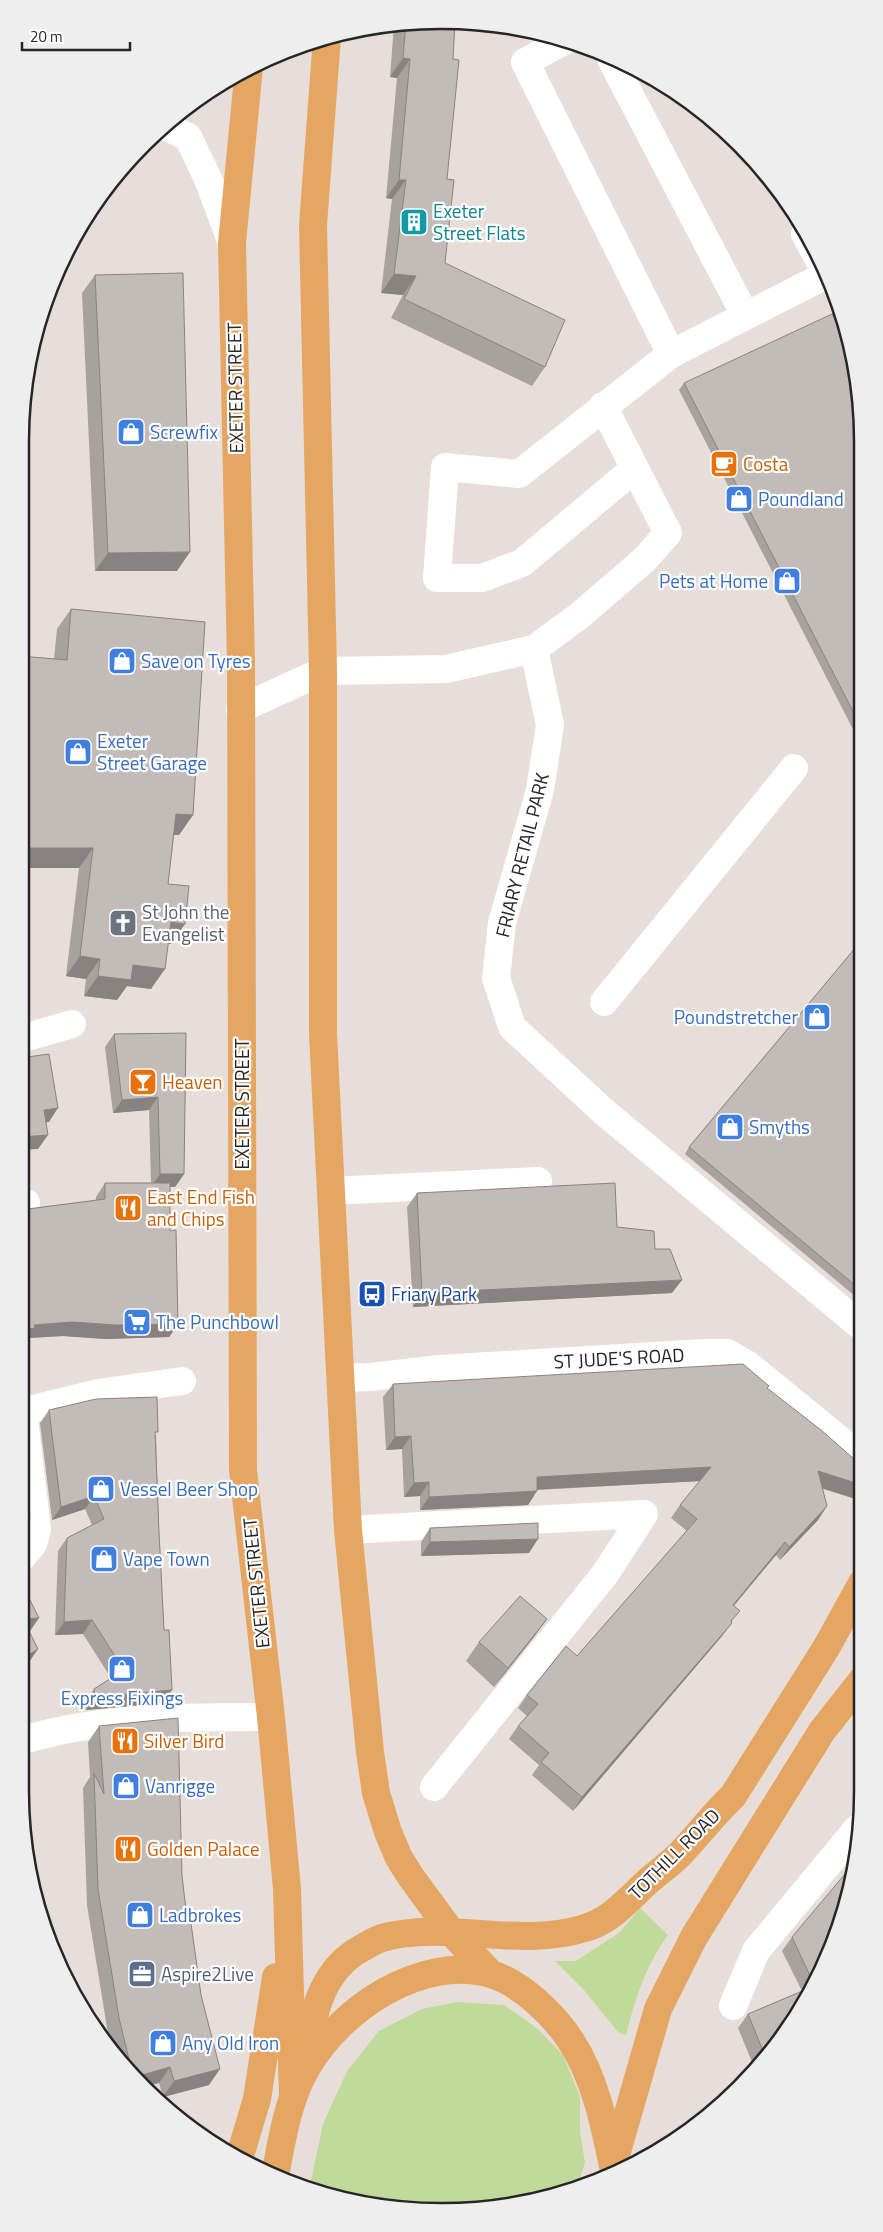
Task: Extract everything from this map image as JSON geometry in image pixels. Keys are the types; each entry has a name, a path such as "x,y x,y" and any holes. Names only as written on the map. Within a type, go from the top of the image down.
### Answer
{"main road":[{"path":"325,46 313,225 324,671 323,1034 348,1530 370,1752 376,1793 388,1832 399,1858 452,1933 491,1974 519,1988 542,2007 570,2040 588,2072 604,2119 612,2166"},
{"name":"EXETER STREET","path":"248,77 232,242 240,593 243,1470 271,1717 287,1889 293,2096"},
{"name":"TOTHILL ROAD","path":"307,2066 310,2030 319,1998 335,1969 353,1952 381,1938 413,1933 540,1936 585,1928 605,1920 636,1894 678,1856 715,1813 733,1796 826,1648 854,1597"},
{"path":"613,2166 658,2009 694,1937 822,1731 854,1690"},
{"path":"242,2152 257,2099 272,2012 287,1889"},
{"path":"277,2169 293,2096 307,2066 333,2033 364,2004 392,1987 420,1975 456,1970 491,1974"}],"street":[{"path":"556,45 525,62 671,354"},
{"path":"618,68 745,315"},
{"path":"171,129 188,137 208,179 232,242"},
{"path":"634,469 522,563 482,578 437,578 445,467 519,474 671,354 820,278"},
{"path":"240,709 324,671 446,669 534,649 579,616 644,560 668,533 603,406"},
{"name":"FRIARY RETAIL PARK","path":"534,649 550,725 540,790 502,923 496,978 512,1027 603,1110 854,1320"},
{"path":"604,1002 794,768"},
{"path":"29,1036 72,1024"},
{"path":"331,1191 538,1180"},
{"name":"ST JUDE'S ROAD","path":"340,1378 371,1377 440,1369 694,1353 727,1353 748,1365 854,1451"},
{"path":"29,1409 98,1393 182,1381"},
{"path":"29,1467 37,1530 33,1544 29,1549"},
{"path":"348,1530 644,1514 605,1574 434,1787"},
{"path":"29,1739 103,1725 182,1718 271,1717"},
{"path":"733,2006 756,1951 852,1835"}],"green space":[{"path":"640,1908 668,1935 647,1970 633,2008 626,2035 619,2033 583,1989 555,1961 576,1961 620,1932"},
{"path":"457,2002 504,2005 538,2029 563,2055 580,2097 580,2132 585,2163 579,2179 548,2189 495,2200 442,2203 388,2200 335,2189 311,2182 323,2124 347,2071 379,2031 422,2009"}],"building":[{"name":"Exeter Street Flats","path":"455,29 453,59 459,60 447,179 454,180 445,263 565,320 545,367 404,299 416,276 394,274 406,180 399,180 410,59 403,58 405,31"},
{"name":"Screwfix","path":"183,273 190,552 108,553 95,275"},
{"path":"832,314 835,320 846,361 853,415 854,713 684,383"},
{"path":"71,609 205,622 193,815 176,814 168,884 189,886 185,924 171,922 165,969 133,965 131,980 98,976 100,959 80,956 93,848 29,848 29,657 67,660"},
{"path":"854,949 854,1284 689,1147"},
{"path":"186,1033 184,1174 160,1174 158,1097 122,1100 114,1034"},
{"path":"49,1054 58,1108 44,1110 48,1135 29,1136 29,1057"},
{"path":"105,1183 170,1183 170,1231 176,1230 178,1324 116,1325 72,1322 34,1325 35,1328 29,1329 29,1209 105,1199"},
{"path":"615,1183 617,1227 654,1231 655,1249 670,1249 682,1280 422,1293 417,1193"},
{"path":"743,1364 769,1386 767,1388 821,1430 854,1459 854,1482 818,1471 827,1506 789,1547 785,1542 733,1605 740,1611 731,1621 732,1623 582,1797 541,1762 549,1753 518,1726 538,1704 527,1695 566,1646 577,1656 697,1519 680,1505 711,1467 537,1477 537,1491 429,1497 429,1482 414,1483 411,1436 395,1437 393,1384"},
{"path":"157,1397 158,1432 155,1432 164,1630 169,1630 172,1690 95,1697 94,1689 124,1670 92,1620 64,1622 67,1538 104,1519 94,1496 61,1507 49,1410 96,1399"},
{"path":"538,1523 538,1539 430,1542 430,1528"},
{"path":"520,1596 547,1619 508,1668 479,1642"},
{"path":"29,1598 39,1618 29,1619"},
{"path":"29,1631 38,1649 29,1654"},
{"path":"178,1718 182,1876 186,1910 189,1909 201,1995 220,2069 174,2081 170,2067 143,2075 129,2061 119,2018 98,1889 94,1773 104,1794 99,1726"},
{"path":"845,1873 832,1923 810,1976 792,1937"},
{"path":"802,1991 785,2020 763,2050 748,2014"}],"place":[{"name":"Exeter Street Flats","path":"414,222"},
{"name":"Screwfix","path":"131,432"},
{"name":"Costa","path":"724,464"},
{"name":"Poundland","path":"739,499"},
{"name":"Pets at Home","path":"787,581"},
{"name":"Save on Tyres","path":"122,661"},
{"name":"Exeter Street Garage","path":"78,752"},
{"name":"St John the Evangelist","path":"123,923"},
{"name":"Poundstretcher","path":"817,1017"},
{"name":"Heaven","path":"143,1082"},
{"name":"Smyths","path":"730,1127"},
{"name":"East End Fish and Chips","path":"128,1208"},
{"name":"Friary Park","path":"372,1294"},
{"name":"The Punchbowl","path":"137,1322"},
{"name":"Vessel Beer Shop","path":"101,1489"},
{"name":"Vape Town","path":"104,1559"},
{"name":"Express Fixings","path":"122,1669"},
{"name":"Silver Bird","path":"125,1741"},
{"name":"Vanrigge","path":"126,1786"},
{"name":"Golden Palace","path":"128,1849"},
{"name":"Ladbrokes","path":"140,1915"},
{"name":"Aspire2Live","path":"142,1974"},
{"name":"Any Old Iron","path":"163,2043"}]}
